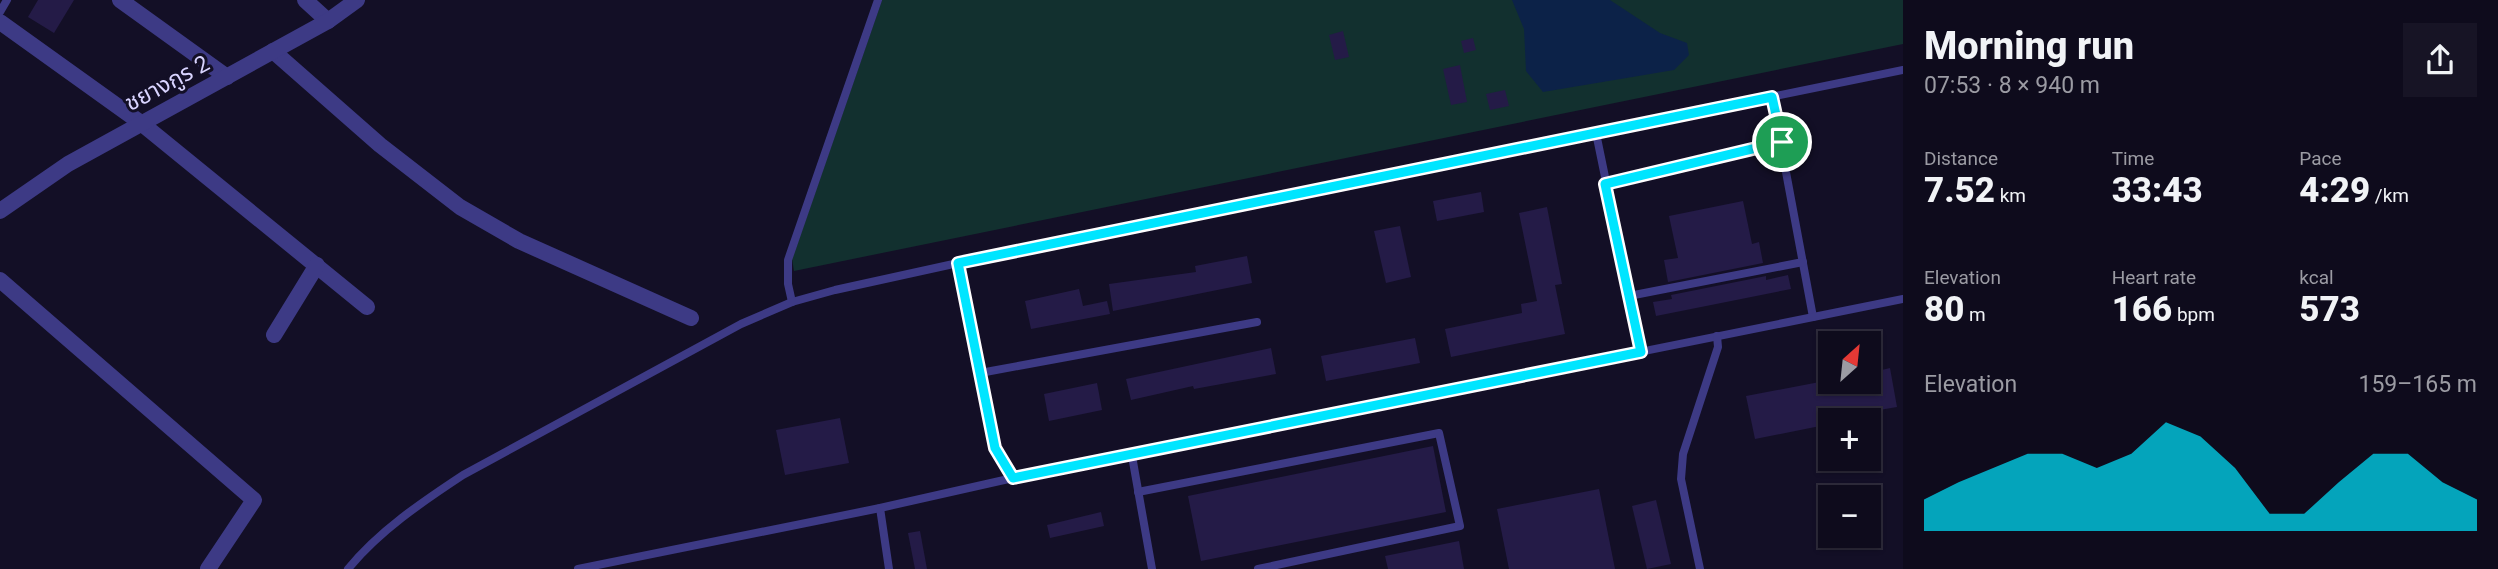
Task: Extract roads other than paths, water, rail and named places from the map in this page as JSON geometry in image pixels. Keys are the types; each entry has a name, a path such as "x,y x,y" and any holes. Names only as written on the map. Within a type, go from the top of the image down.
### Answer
{"street":[{"path":"120,0 227,77"},
{"path":"305,0 328,21"},
{"name":"ชยางกูร 2","path":"0,211 68,164 328,21 357,0"},
{"path":"0,22 141,123 367,307"},
{"path":"273,51 380,145 460,206 519,241 691,318"},
{"path":"274,335 317,265"},
{"path":"0,280 254,500 208,569"}],"lane":[{"path":"0,12 7,0"},
{"path":"792,302 788,284 788,260 878,0"},
{"path":"348,569 380,536 420,503 463,475 741,324 792,302 958,263 1903,70"},
{"path":"1772,97 1813,317"},
{"path":"1596,133 1641,352"},
{"path":"1605,184 1782,142"},
{"path":"1629,296 1803,262"},
{"path":"958,263 995,448 1013,478"},
{"path":"578,569 880,508 1013,478 1903,299"},
{"path":"980,373 1257,322"},
{"path":"1700,569 1681,479 1684,454 1718,347 1717,336"},
{"path":"1139,492 1439,433 1461,526 1258,569"},
{"path":"1132,456 1152,569"},
{"path":"880,508 889,569"}],"water":[{"path":"1512,0 1610,0 1660,33 1687,43 1689,55 1674,70 1543,92 1526,71 1524,29"}]}
